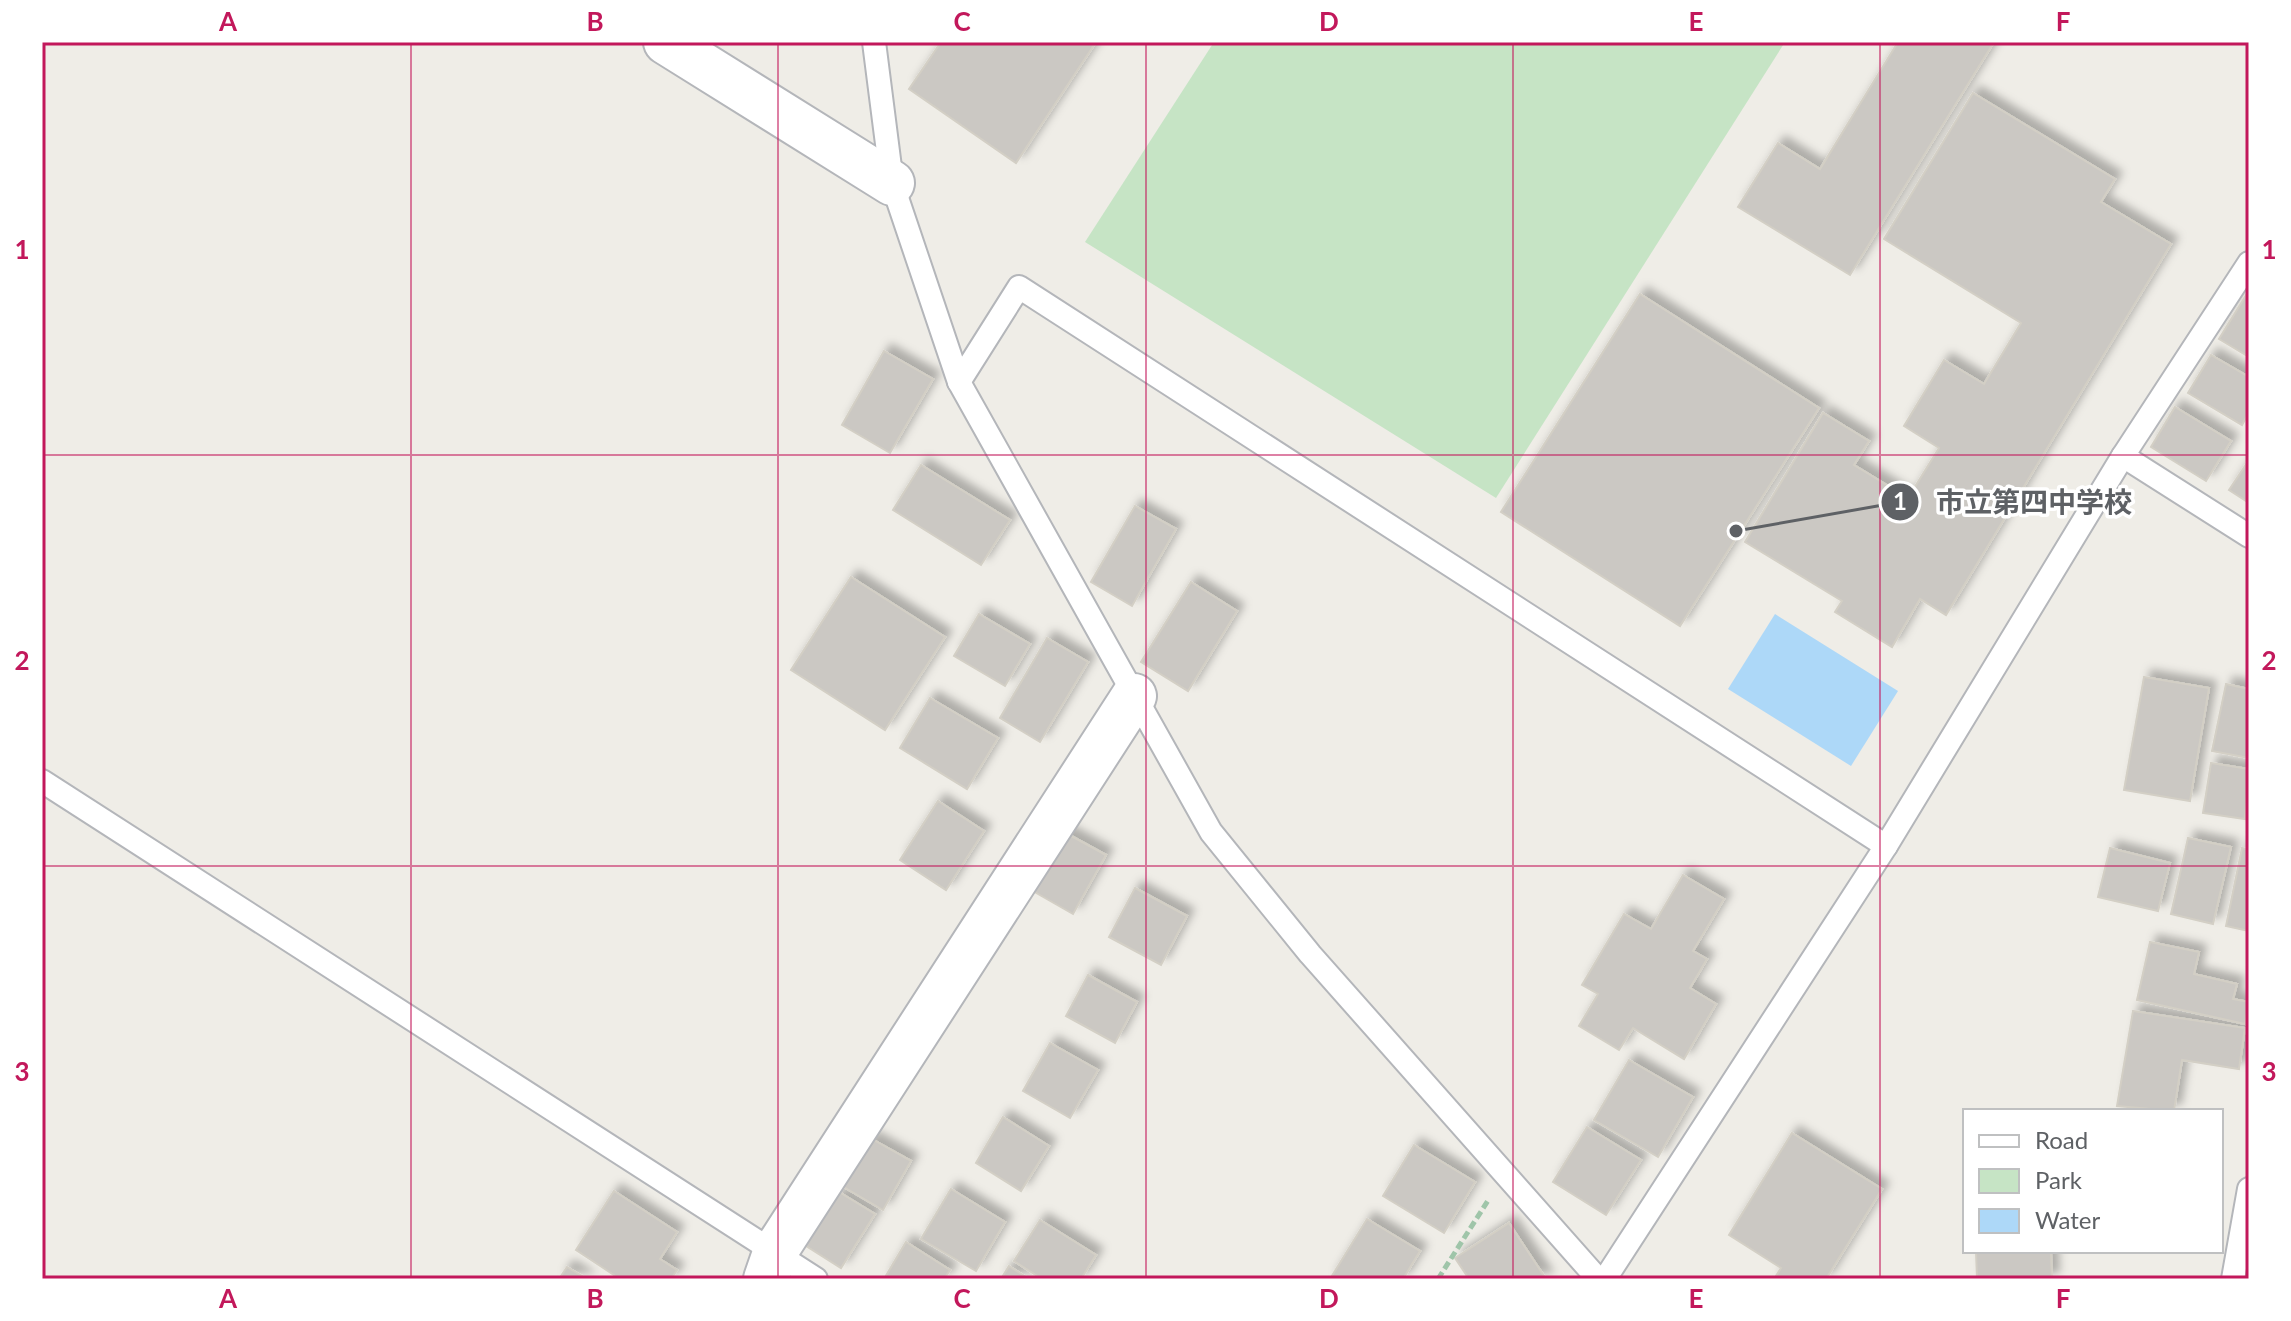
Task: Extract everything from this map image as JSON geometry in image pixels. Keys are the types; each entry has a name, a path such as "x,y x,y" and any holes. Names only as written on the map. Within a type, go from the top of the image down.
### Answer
{"street":[{"path":"666,42 892,183"},
{"path":"771,1265 1134,696"}],"lane":[{"path":"874,42 892,183 959,382 1211,832 1257,892 1598,1279"},
{"path":"1605,1279 1886,846 2123,456 2249,263"},
{"path":"959,382 1019,287 1886,846"},
{"path":"2123,456 2249,536"},
{"path":"42,781 771,1265 816,1279"},
{"path":"2233,1279 2249,1189"}],"path":[{"path":"1438,1279 1505,1174"}],"green space":[{"path":"1214,42 1785,42 1496,498 1085,242"}],"water":[{"path":"1775,614 1898,691 1851,766 1728,689"}],"building":[{"path":"941,42 1096,42 1016,163 909,89"},
{"path":"1898,42 1994,42 1850,275 1738,207 1778,143 1820,169"},
{"path":"1973,93 2115,179 2101,202 2171,244 1946,615 1920,599 1892,647 1835,612 1842,601 1745,542 1823,413 1869,441 1854,465 1908,498 1939,448 1904,426 1944,360 1984,384 2021,323 1884,239"},
{"path":"2249,293 2249,357 2219,339"},
{"path":"1640,294 1819,408 1680,626 1501,512"},
{"path":"884,351 933,379 890,453 842,425"},
{"path":"2211,355 2249,377 2249,412 2242,425 2188,393"},
{"path":"2175,407 2231,441 2206,481 2151,447"},
{"path":"2249,460 2249,503 2229,490"},
{"path":"921,465 1010,520 981,565 893,510"},
{"path":"1135,506 1176,529 1132,606 1091,582"},
{"path":"851,577 945,637 885,730 791,670"},
{"path":"1191,582 1237,611 1188,691 1141,662"},
{"path":"979,614 1030,644 1005,686 954,656"},
{"path":"1047,638 1088,662 1040,742 1000,718"},
{"path":"2144,677 2209,688 2190,801 2124,790"},
{"path":"2226,684 2249,689 2249,758 2212,751"},
{"path":"930,698 998,738 967,789 900,748"},
{"path":"2211,763 2249,769 2245,819 2203,813"},
{"path":"938,801 984,831 946,890 900,860"},
{"path":"1064,832 1106,855 1073,914 1031,890"},
{"path":"2188,838 2231,847 2213,924 2171,914"},
{"path":"2110,848 2170,863 2158,911 2098,897"},
{"path":"2242,848 2249,850 2249,931 2226,926"},
{"path":"1683,875 1724,899 1693,951 1707,959 1690,988 1716,1004 1684,1059 1633,1028 1619,1050 1579,1026 1598,994 1582,985 1624,914 1651,929"},
{"path":"1135,888 1187,916 1161,965 1109,937"},
{"path":"2150,942 2199,952 2194,974 2237,984 2233,999 2249,1002 2245,1024 2137,1000"},
{"path":"1088,975 1137,1002 1115,1043 1066,1016"},
{"path":"2133,1011 2245,1028 2239,1069 2182,1060 2174,1109 2117,1106"},
{"path":"1050,1043 1098,1070 1070,1118 1023,1091"},
{"path":"1629,1060 1693,1097 1658,1157 1594,1120"},
{"path":"1003,1117 1049,1146 1021,1191 976,1163"},
{"path":"1587,1127 1641,1160 1606,1215 1553,1182"},
{"path":"1792,1133 1882,1189 1826,1279 1774,1279 1781,1268 1729,1235"},
{"path":"870,1138 911,1161 883,1210 842,1186"},
{"path":"1414,1145 1475,1182 1444,1233 1383,1196"},
{"path":"951,1189 1005,1222 976,1271 921,1239"},
{"path":"614,1191 677,1232 660,1259 677,1270 671,1279 620,1279 576,1250"},
{"path":"839,1192 875,1214 841,1268 806,1246"},
{"path":"1367,1219 1420,1251 1403,1279 1330,1279"},
{"path":"1040,1220 1096,1255 1081,1279 1042,1279 1014,1261"},
{"path":"1509,1223 1546,1279 1469,1279 1455,1258"},
{"path":"906,1242 950,1270 944,1279 884,1279"},
{"path":"1976,1253 2051,1253 2052,1279 1977,1279"},
{"path":"1009,1266 1029,1279 1001,1279"},
{"path":"567,1267 587,1279 559,1279"}],"place":[{"name":"市立第四中学校","path":"1736,531"}]}
